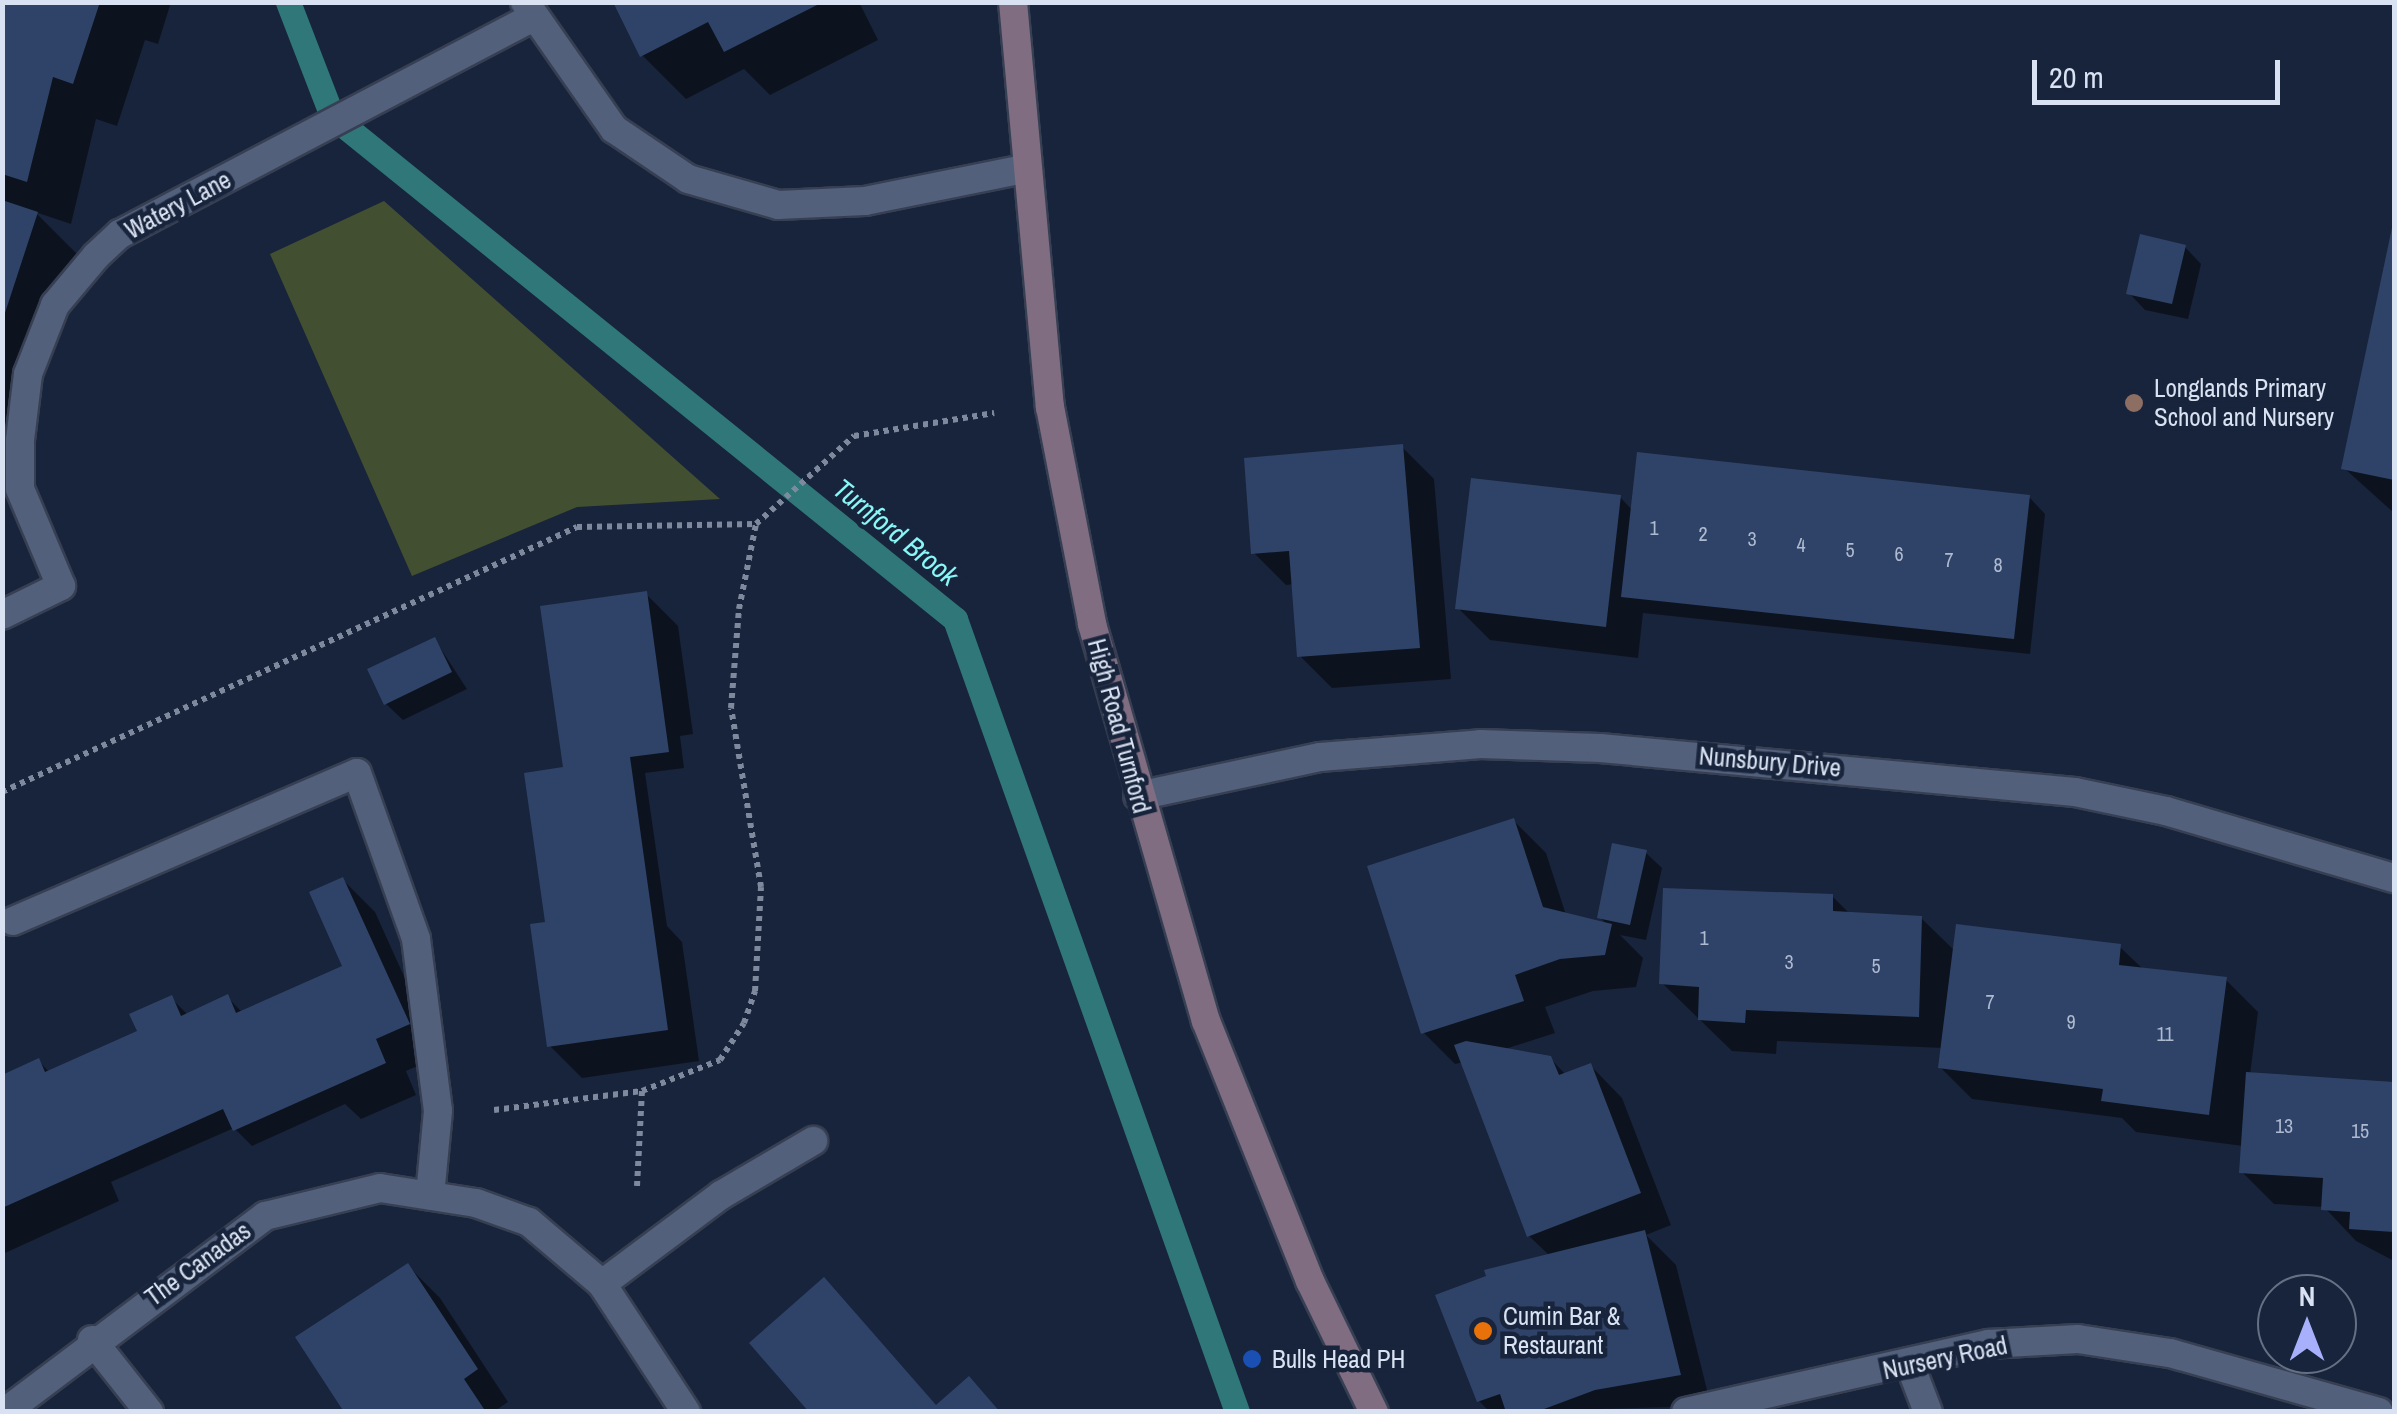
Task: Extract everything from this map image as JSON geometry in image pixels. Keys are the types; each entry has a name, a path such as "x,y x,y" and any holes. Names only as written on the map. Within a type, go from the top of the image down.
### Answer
{"main road":[{"name":"High Road Turnford","path":"1013,2 1024,169 1066,516 1138,796 1206,1021 1310,1281 1374,1412"}],"street":[{"name":"Watery Lane","path":"2,615 60,586 20,490 28,374 56,305 120,234 389,94 528,10 614,129 688,179 778,205 865,201 1024,169"},
{"name":"Nunsbury Drive","path":"1138,796 1320,758 1480,744 1600,748 2075,792 2166,811 2394,878"},
{"path":"13,921 357,772 416,939 438,1111 430,1196"},
{"path":"602,1284 721,1194 814,1141"},
{"name":"The Canadas","path":"5,1412 92,1340 266,1216 380,1188 476,1203 529,1222 602,1284 686,1412"},
{"name":"Nursery Road","path":"1686,1412 1910,1365 1988,1344 2078,1339 2170,1352 2379,1412"},
{"path":"92,1340 149,1412"},
{"path":"1910,1365 1928,1412"}],"path":[{"path":"483,1112 642,1092 720,1060 744,1023 754,991 762,887 731,708 739,609 756,524 854,436 1050,407"},
{"path":"2,792 577,526 756,524"},
{"path":"637,1194 642,1092"}],"green space":[{"path":"384,201 720,499 577,507 412,576 270,254"}],"building":[{"path":"2,2 100,2 73,84 53,77 27,182 2,174"},
{"path":"613,2 823,2 724,52 708,22 640,57"},
{"path":"2,200 38,212 3,319 2,319"},
{"path":"2394,223 2394,480 2341,469"},
{"path":"2140,234 2186,245 2172,304 2126,294"},
{"path":"1403,444 1420,648 1297,657 1289,551 1251,554 1244,458"},
{"path":"1637,452 2030,495 2014,639 1621,597"},
{"path":"1471,478 1621,495 1606,627 1455,609"},
{"path":"647,591 669,752 630,757 668,1030 547,1047 530,924 545,922 524,773 563,767 540,606"},
{"path":"435,637 452,672 384,705 367,669"},
{"path":"1514,818 1543,907 1612,924 1605,955 1560,959 1515,975 1524,1001 1421,1034 1367,866"},
{"path":"1612,843 1647,850 1630,925 1597,918"},
{"path":"343,877 410,1024 376,1039 386,1063 233,1131 223,1109 2,1208 2,1075 39,1058 45,1072 137,1031 129,1014 172,995 181,1016 228,994 236,1013 342,966 309,892"},
{"path":"1663,888 1833,894 1833,911 1922,916 1919,1017 1746,1010 1745,1023 1698,1020 1699,987 1659,984"},
{"path":"1956,924 2121,944 2119,965 2227,977 2209,1115 2101,1101 2103,1089 1938,1068"},
{"path":"1466,1041 1551,1056 1559,1075 1591,1063 1641,1193 1527,1237 1454,1045"},
{"path":"2246,1072 2394,1082 2394,1232 2349,1229 2350,1212 2321,1210 2323,1178 2239,1173"},
{"path":"1645,1230 1681,1375 1595,1390 1536,1412 1506,1412 1500,1394 1477,1402 1435,1295 1486,1276 1484,1270"},
{"path":"408,1263 478,1369 464,1379 486,1412 344,1412 295,1337"},
{"path":"824,1277 936,1405 969,1376 1000,1412 809,1412 749,1343"}],"waterway":[{"name":"Turnford Brook","path":"288,2 332,116 955,619 1237,1412"}],"place":[{"name":"Longlands Primary School and Nursery","path":"2134,403"},
{"name":"Cumin Bar & Restaurant","path":"1483,1331"},
{"name":"Bulls Head PH","path":"1252,1359"}]}
